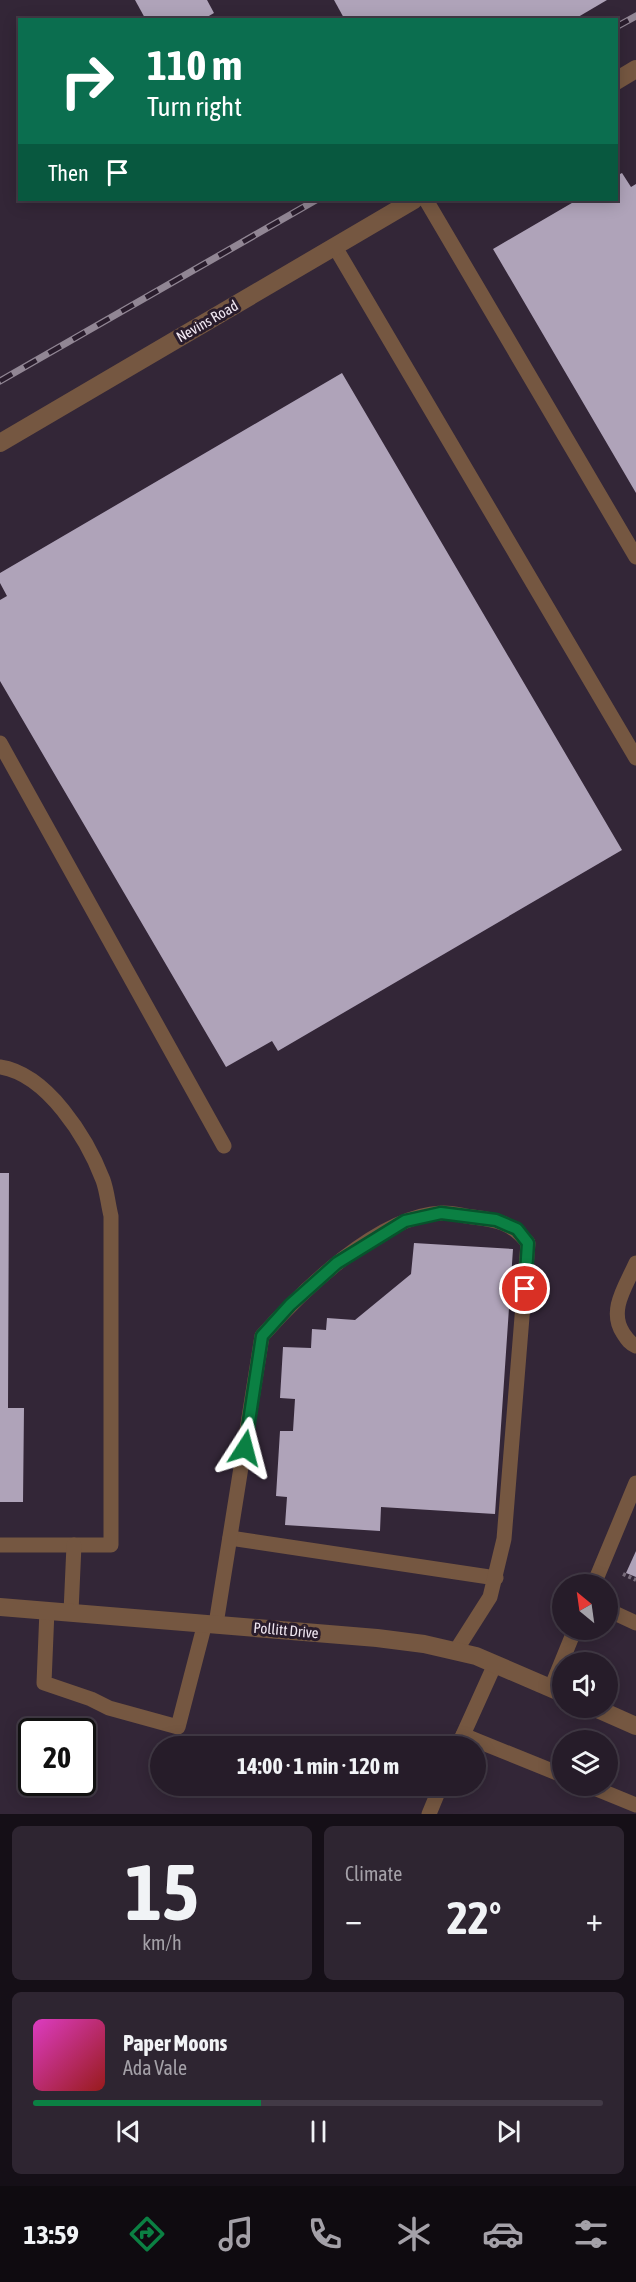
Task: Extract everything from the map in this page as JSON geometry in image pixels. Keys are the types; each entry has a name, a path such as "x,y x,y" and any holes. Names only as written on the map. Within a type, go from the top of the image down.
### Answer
{"street":[{"path":"618,80 636,69"},
{"name":"Nevins Road","path":"0,443 412,201"},
{"name":"Pollitt Drive","path":"0,1607 378,1638 455,1652 495,1664 552,1689"},
{"path":"618,1718 636,1726"}],"lane":[{"path":"427,201 636,557"},
{"path":"335,247 636,758"},
{"path":"0,743 224,1146"},
{"path":"0,1067 9,1068 33,1080 47,1090 60,1106 89,1152 103,1180 111,1216 111,1545 0,1545"},
{"path":"47,1610 44,1683 91,1699 109,1708 178,1727 211,1623 230,1538 262,1336 290,1305 337,1263 405,1221 441,1213 496,1220 517,1229 528,1243 504,1539 490,1597 455,1652"},
{"path":"636,1263 616,1308 616,1322 630,1343 636,1346"},
{"path":"598,1574 636,1483"},
{"path":"230,1538 496,1578"},
{"path":"71,1612 74,1545"},
{"path":"618,1615 636,1623"},
{"path":"463,1736 495,1664"},
{"path":"486,1749 552,1772"},
{"path":"429,1814 436,1796"},
{"path":"614,1796 636,1805"}],"path":[{"path":"623,1574 636,1580"}],"building":[{"path":"135,0 207,0 214,13 205,18 145,18"},
{"path":"334,0 607,0 576,18 344,18"},
{"path":"622,173 631,187 636,184 636,493 493,249 575,201 618,201 618,175"},
{"path":"342,373 622,850 278,1051 272,1041 226,1067 0,681 0,600 7,596 0,583 0,573"},
{"path":"0,1173 9,1173 8,1408 24,1408 23,1502 0,1502"},
{"path":"414,1243 513,1249 495,1514 381,1507 380,1531 285,1525 287,1497 276,1496 280,1431 293,1431 295,1399 280,1398 283,1347 311,1348 312,1329 326,1330 327,1318 355,1320 411,1274"},
{"path":"636,1551 636,1577 626,1573"}],"railway":[{"path":"618,26 636,16"},
{"path":"0,381 314,201"}],"route":[{"path":"245,1448 262,1336 290,1305 337,1263 382,1233 405,1221 441,1213 496,1220 517,1229 528,1243 525,1289"}]}
